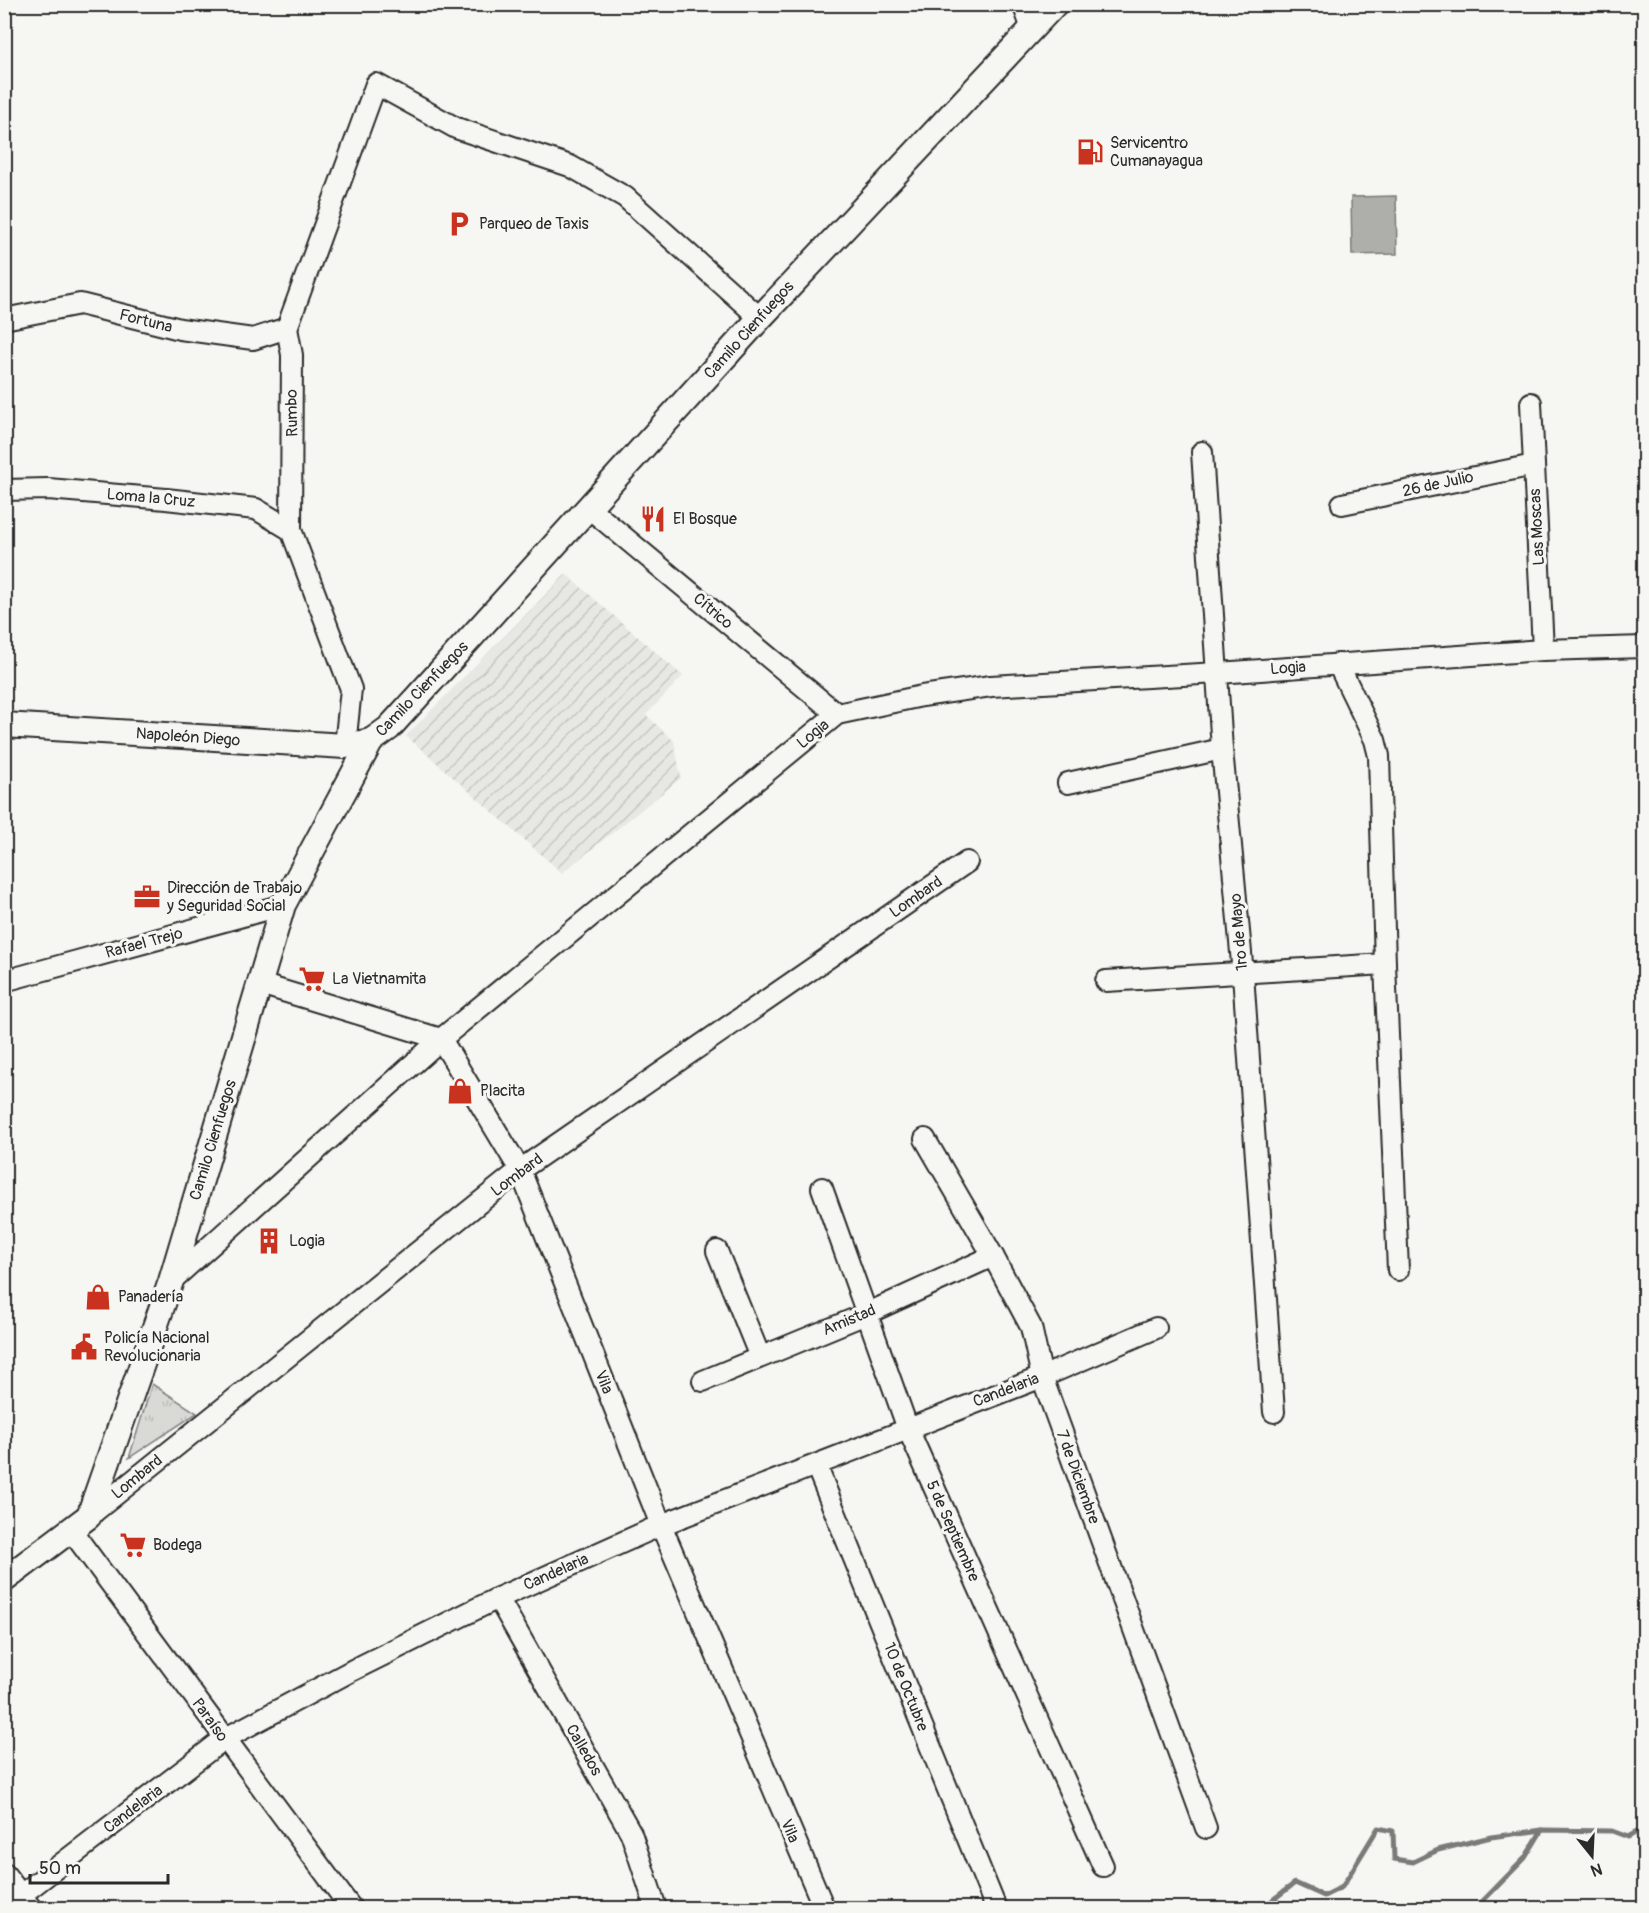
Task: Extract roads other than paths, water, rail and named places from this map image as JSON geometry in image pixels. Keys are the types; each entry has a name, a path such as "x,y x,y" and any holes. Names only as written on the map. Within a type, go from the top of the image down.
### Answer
{"main road":[{"name":"Camilo Cienfuegos","path":"80,1523 171,1281 283,905 371,741 389,728 760,318 1055,4"},
{"name":"Napoleón Diego","path":"4,725 345,746 371,741"},
{"path":"4,1580 80,1523"}],"street":[{"path":"1023,4 1032,29"},
{"name":"Rumbo","path":"345,746 351,689 291,530 291,355 287,328 376,84 456,128 570,166 625,197 760,318"},
{"name":"Fortuna","path":"4,319 80,304 180,329 254,339 287,328"},
{"name":"Las Moscas","path":"1531,403 1543,650"},
{"name":"1ro de Mayo","path":"1202,452 1222,749 1243,974 1274,1412"},
{"name":"26 de Julio","path":"1342,504 1534,465"},
{"name":"Loma la Cruz","path":"4,490 48,489 256,509 291,530"},
{"name":"Cítrico","path":"589,508 837,714"},
{"name":"Logia","path":"171,1281 441,1040 837,714 922,696 991,686 1218,673 1543,650 1644,647"},
{"path":"1338,664 1376,740 1379,756 1398,1270"},
{"path":"1068,783 1222,749"},
{"name":"Lombard","path":"80,1523 520,1170 967,862"},
{"name":"Rafael Trejo","path":"4,981 283,905"},
{"path":"1106,981 1385,964"},
{"path":"260,984 441,1040"},
{"name":"Vila","path":"441,1040 520,1170 661,1526 824,1908"},
{"name":"7 de Diciembre","path":"925,1139 1031,1327 1042,1377 1206,1828"},
{"name":"5 de Septiembre","path":"822,1188 908,1429 1103,1866"},
{"path":"717,1251 760,1357"},
{"name":"Amistad","path":"704,1381 866,1314 993,1256"},
{"name":"Candelaria","path":"4,1908 26,1901 224,1739 353,1670 498,1598 661,1526 1042,1377 1156,1328"},
{"name":"10 de Octubre","path":"816,1465 996,1908"},
{"name":"Paraíso","path":"80,1523 224,1739 351,1908"},
{"name":"Calledos","path":"498,1598 632,1833 656,1908"},
{"path":"4,1873 26,1901"}],"waterway":[{"path":"1262,1908 1295,1883 1324,1896 1342,1887 1378,1828 1393,1831 1394,1859 1413,1862 1438,1850 1491,1837 1542,1830"},
{"path":"1476,1908 1525,1858 1542,1830 1612,1831 1628,1837 1644,1828"}],"place":[{"name":"Servicentro Cumanayagua","path":"1090,152"},
{"name":"Parqueo de Taxis","path":"459,224"},
{"name":"El Bosque","path":"653,519"},
{"name":"Dirección de Trabajo y Seguridad Social","path":"147,897"},
{"name":"La Vietnamita","path":"312,979"},
{"name":"Placita","path":"460,1091"},
{"name":"Logia","path":"269,1241"},
{"name":"Panadería","path":"98,1297"},
{"name":"Policía Nacional Revolucionaria","path":"84,1347"},
{"name":"Bodega","path":"133,1545"}]}
